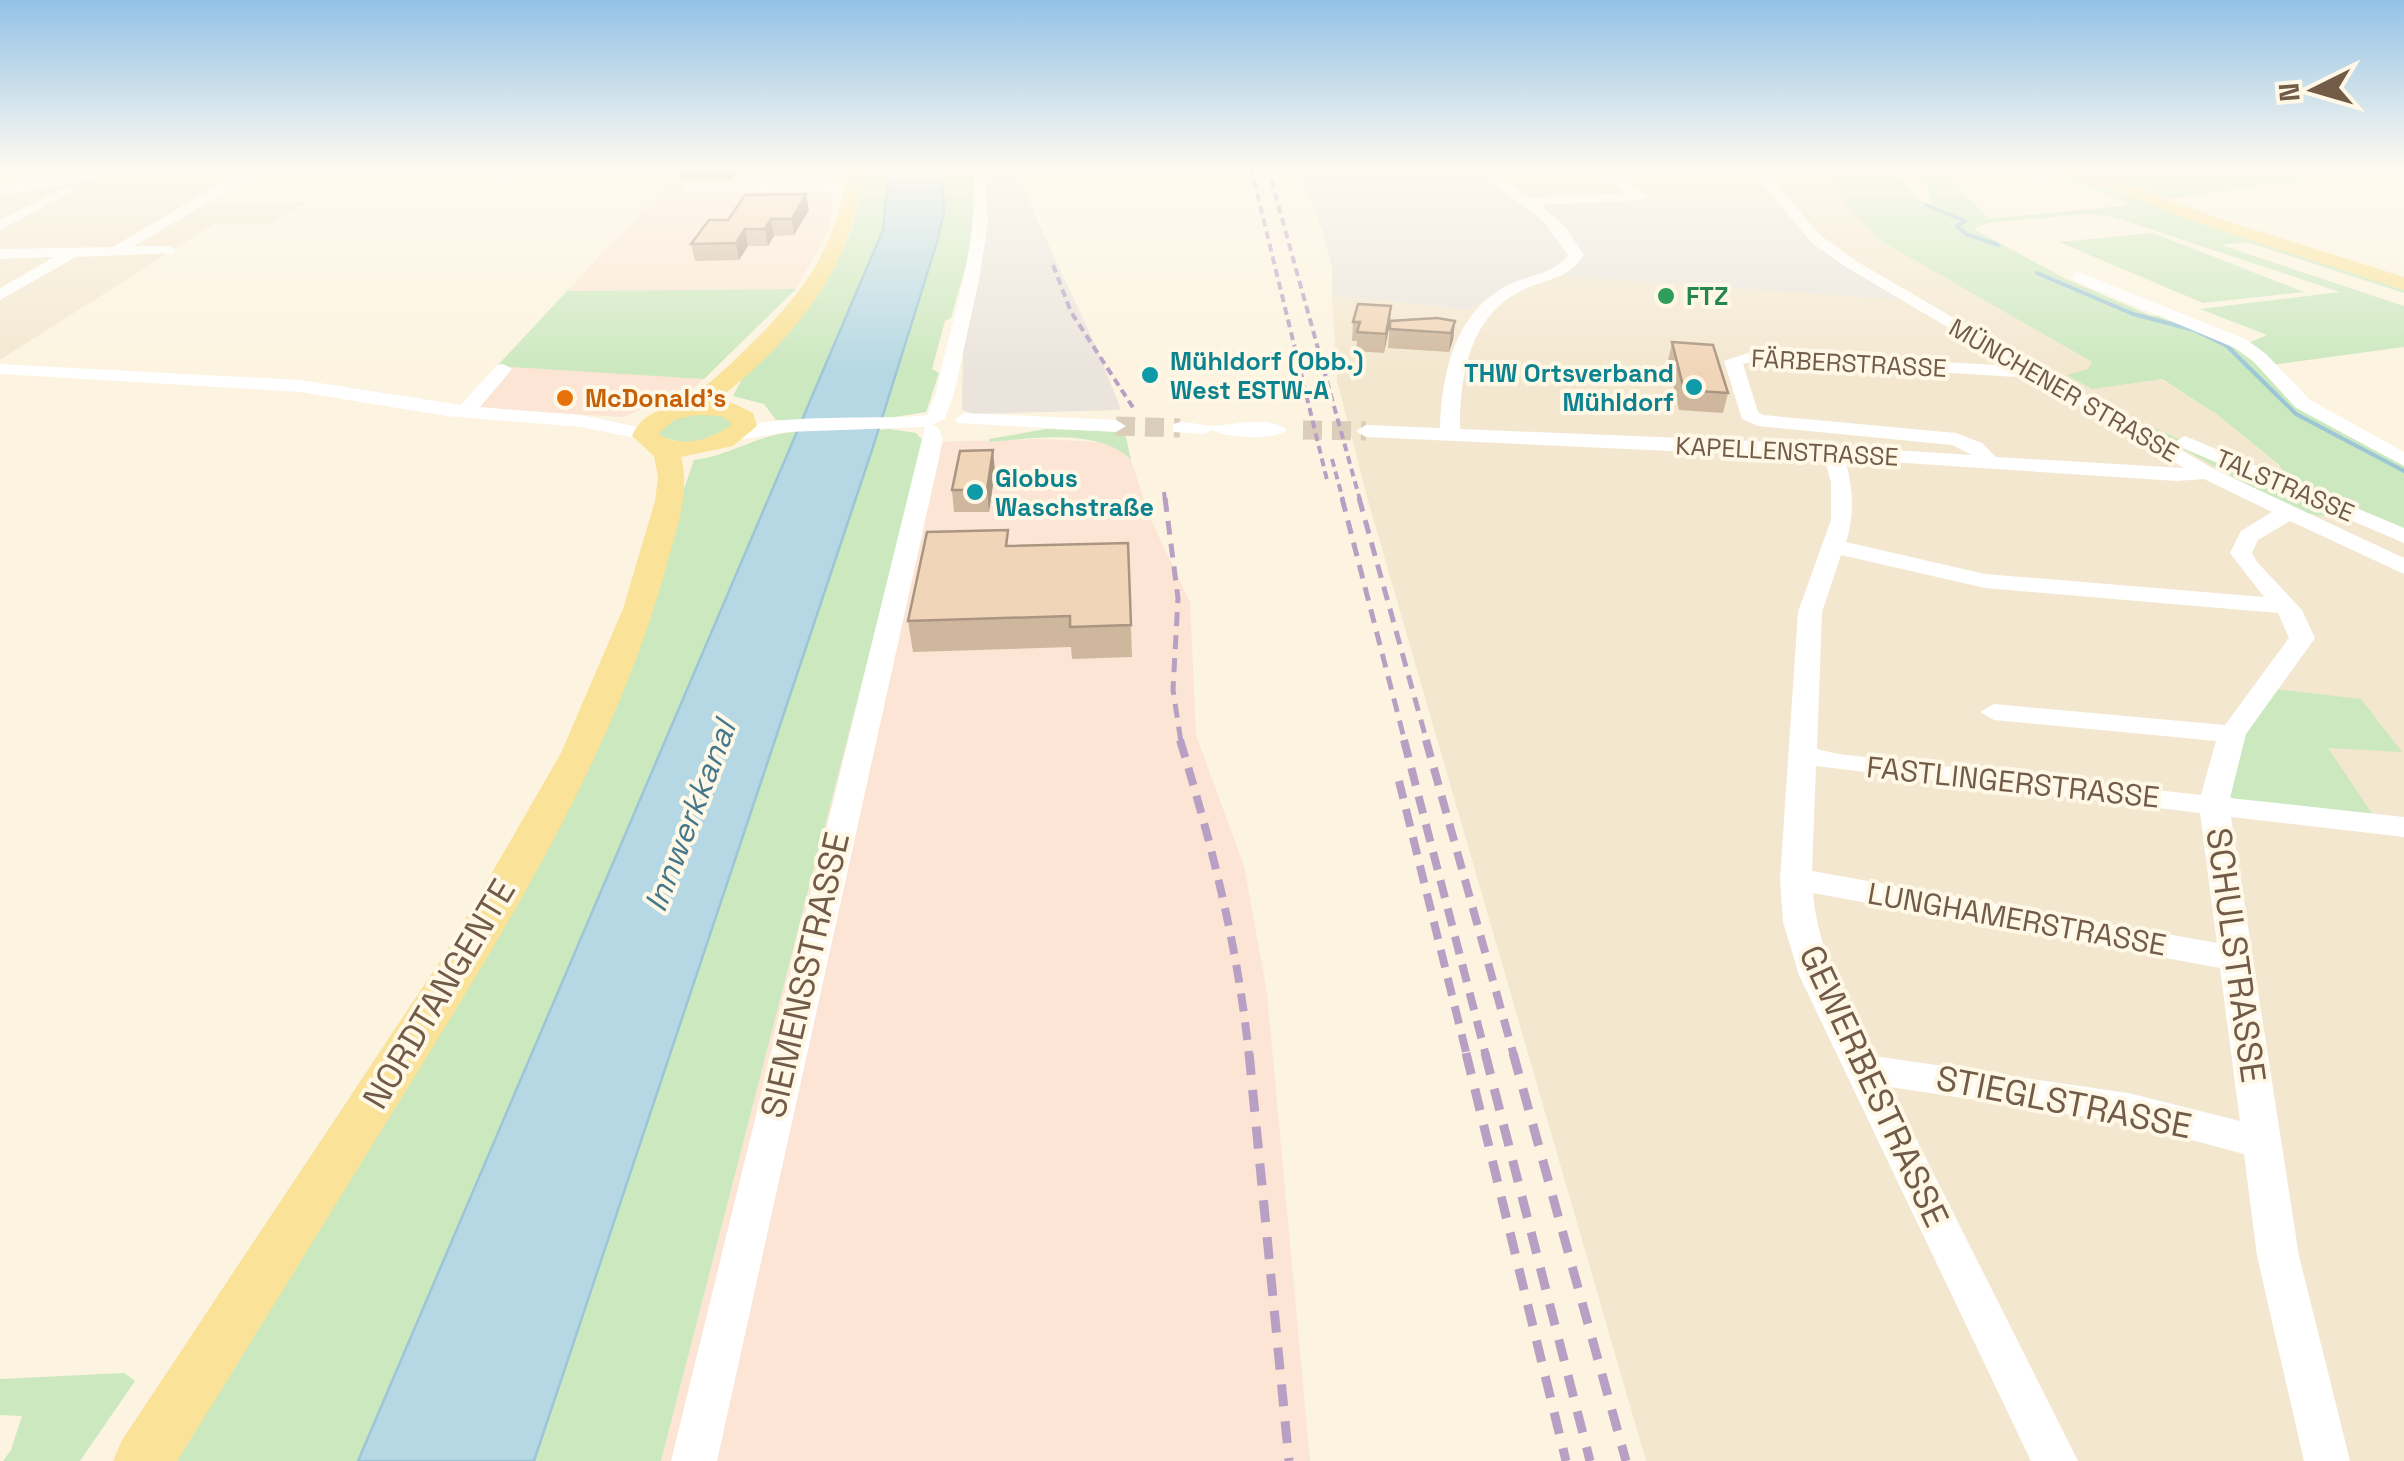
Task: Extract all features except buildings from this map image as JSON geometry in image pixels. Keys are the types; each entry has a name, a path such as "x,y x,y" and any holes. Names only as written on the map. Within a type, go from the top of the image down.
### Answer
{"main road":[{"path":"656,433 734,375 810,298 828,272 843,236"},
{"path":"2257,236 2404,284"},
{"path":"734,375 725,398 736,420"},
{"path":"689,409 736,420"},
{"path":"656,433 704,446 736,420"},
{"name":"NORDTANGENTE","path":"143,1461 474,942 560,786 630,635 654,564 669,495 670,460 656,433"},
{"name":"NORDTANGENTE","path":"669,495 689,459 704,446"}],"street":[{"path":"116,251 141,236"},
{"name":"SIEMENSSTRASSE","path":"694,1461 933,440 931,424 945,393 980,236"},
{"path":"1450,434 1450,410 1471,322 1499,295 1567,268 1576,255 1564,236"},
{"name":"MÜNCHENER STRASSE","path":"1815,236 1824,246 2207,473 2404,567"},
{"path":"0,254 169,250"},
{"path":"1,295 73,252"},
{"path":"2080,277 2248,348 2303,404 2404,460"},
{"path":"1,295 46,294"},
{"name":"TALSTRASSE","path":"2006,355 2026,358 2196,447 2404,536"},
{"name":"FÄRBERSTRASSE","path":"1990,463 1975,447 1956,439 1758,420 1749,414 1733,361 1748,356 2034,372"},
{"path":"0,370 300,386 466,412 581,421 656,433"},
{"path":"466,412 504,370"},
{"path":"945,393 961,424"},
{"path":"736,420 787,426 1116,426"},
{"name":"SIEMENSSTRASSE","path":"920,491 961,424"},
{"path":"1180,428 1291,430"},
{"name":"KAPELLENSTRASSE","path":"1366,431 1833,453 2177,476 2207,473"},
{"name":"GEWERBESTRASSE","path":"1833,453 1843,495 1842,520 1810,612 1796,880 1804,945 2055,1461"},
{"name":"SCHULSTRASSE","path":"2287,513 2249,536 2242,554 2253,575 2300,628 2302,638 2232,734 2217,780 2214,805 2278,1256 2327,1461"},
{"path":"1834,546 1995,582 2283,606"},
{"path":"1994,712 2232,734"},
{"name":"FASTLINGERSTRASSE","path":"1802,754 1838,763 2404,827"},
{"name":"LUNGHAMERSTRASSE","path":"1796,880 2238,959"},
{"name":"STIEGLSTRASSE","path":"1864,1070 2128,1108 2263,1143"}],"shaded area":[{"path":"0,236 194,236 0,360"},
{"path":"618,236 826,236 796,289 567,291"},
{"path":"984,236 1045,236 1121,410 973,414 962,410 963,348"},
{"path":"1324,236 1806,236 1815,246 1900,300 1538,274 1505,286 1469,310 1332,295 1332,267"},
{"path":"1806,236 1876,236 2092,362 2088,369 2069,375 2161,379 2219,416 2280,467 2282,474 2404,523 2404,1461 1646,1461 1367,497 1337,381 1332,295 1469,310 1505,286 1538,274 1897,298 1843,266"},
{"path":"497,366 704,379 683,397 653,404 624,417 458,408"},
{"path":"1043,439 1118,446 1131,460 1149,516 1190,602 1196,735 1244,866 1267,993 1310,1461 661,1461 924,442"}],"green space":[{"path":"848,236 880,236 801,421 776,420 764,404 733,396 742,379 805,308 839,258"},
{"path":"937,236 973,236 951,318 945,321 932,369 939,373 926,412 881,419"},
{"path":"1876,236 1987,236 2064,278 2149,315 2169,317 2247,350 2287,394 2404,462 2404,533 2277,478 2282,473 2280,466 2219,416 2162,379 2092,389 2067,375 2088,369 2092,362"},
{"path":"2161,236 2304,292 2203,303 2059,242"},
{"path":"2171,236 2256,236 2404,287 2404,293 2247,242 2221,245 2404,306 2404,347 2271,365 2248,343 2267,335 2200,309 2340,292"},
{"path":"796,289 704,379 497,366 567,291"},
{"path":"714,412 732,418 733,428 690,444 657,436 657,429 679,416"},
{"path":"2139,424 2303,495 2337,518 2295,512"},
{"path":"1046,429 1125,432 1131,460 1118,450 1084,439 989,439"},
{"path":"878,430 916,433 924,442 661,1461 534,1461"},
{"path":"796,432 358,1461 177,1461 465,984 679,503 694,460 770,436"},
{"path":"2275,689 2361,699 2402,752 2328,748 2375,818 2235,800 2227,794 2241,739"},
{"path":"124,1373 135,1381 80,1461 3,1461 11,1450 22,1416 0,1415 0,1379"}],"water":[{"name":"Innwerkkanal","path":"880,236 938,236 873,447 534,1461 358,1461"}],"waterway":[{"path":"1972,236 1998,245"},
{"path":"2037,273 2133,314 2194,330 2227,346 2296,414 2404,471"}],"tunnel":[{"path":"1116,426 1180,428"},
{"path":"1303,430 1366,431"}],"railway":[{"path":"1268,236 1327,480"},
{"path":"1287,236 1360,500"},
{"path":"1053,265 1071,312 1134,409"},
{"path":"1332,459 1343,500"},
{"path":"1164,492 1165,500"},
{"path":"1165,498 1178,598 1173,690 1181,742"},
{"path":"1342,498 1405,742"},
{"path":"1359,498 1427,742"},
{"path":"1180,740 1222,896 1249,1056"},
{"path":"1404,740 1486,1056"},
{"path":"1426,740 1514,1056"},
{"path":"1399,781 1467,1056"},
{"path":"1249,1053 1289,1461"},
{"path":"1466,1053 1566,1461"},
{"path":"1485,1053 1590,1461"},
{"path":"1513,1053 1626,1461"}],"place":[{"name":"FTZ","path":"1666,296"},
{"name":"Mühldorf (Obb.) West ESTW-A","path":"1150,375"},
{"name":"THW Ortsverband Mühldorf","path":"1694,387"},
{"name":"McDonald's","path":"565,398"},
{"name":"Globus Waschstraße","path":"975,492"}]}
